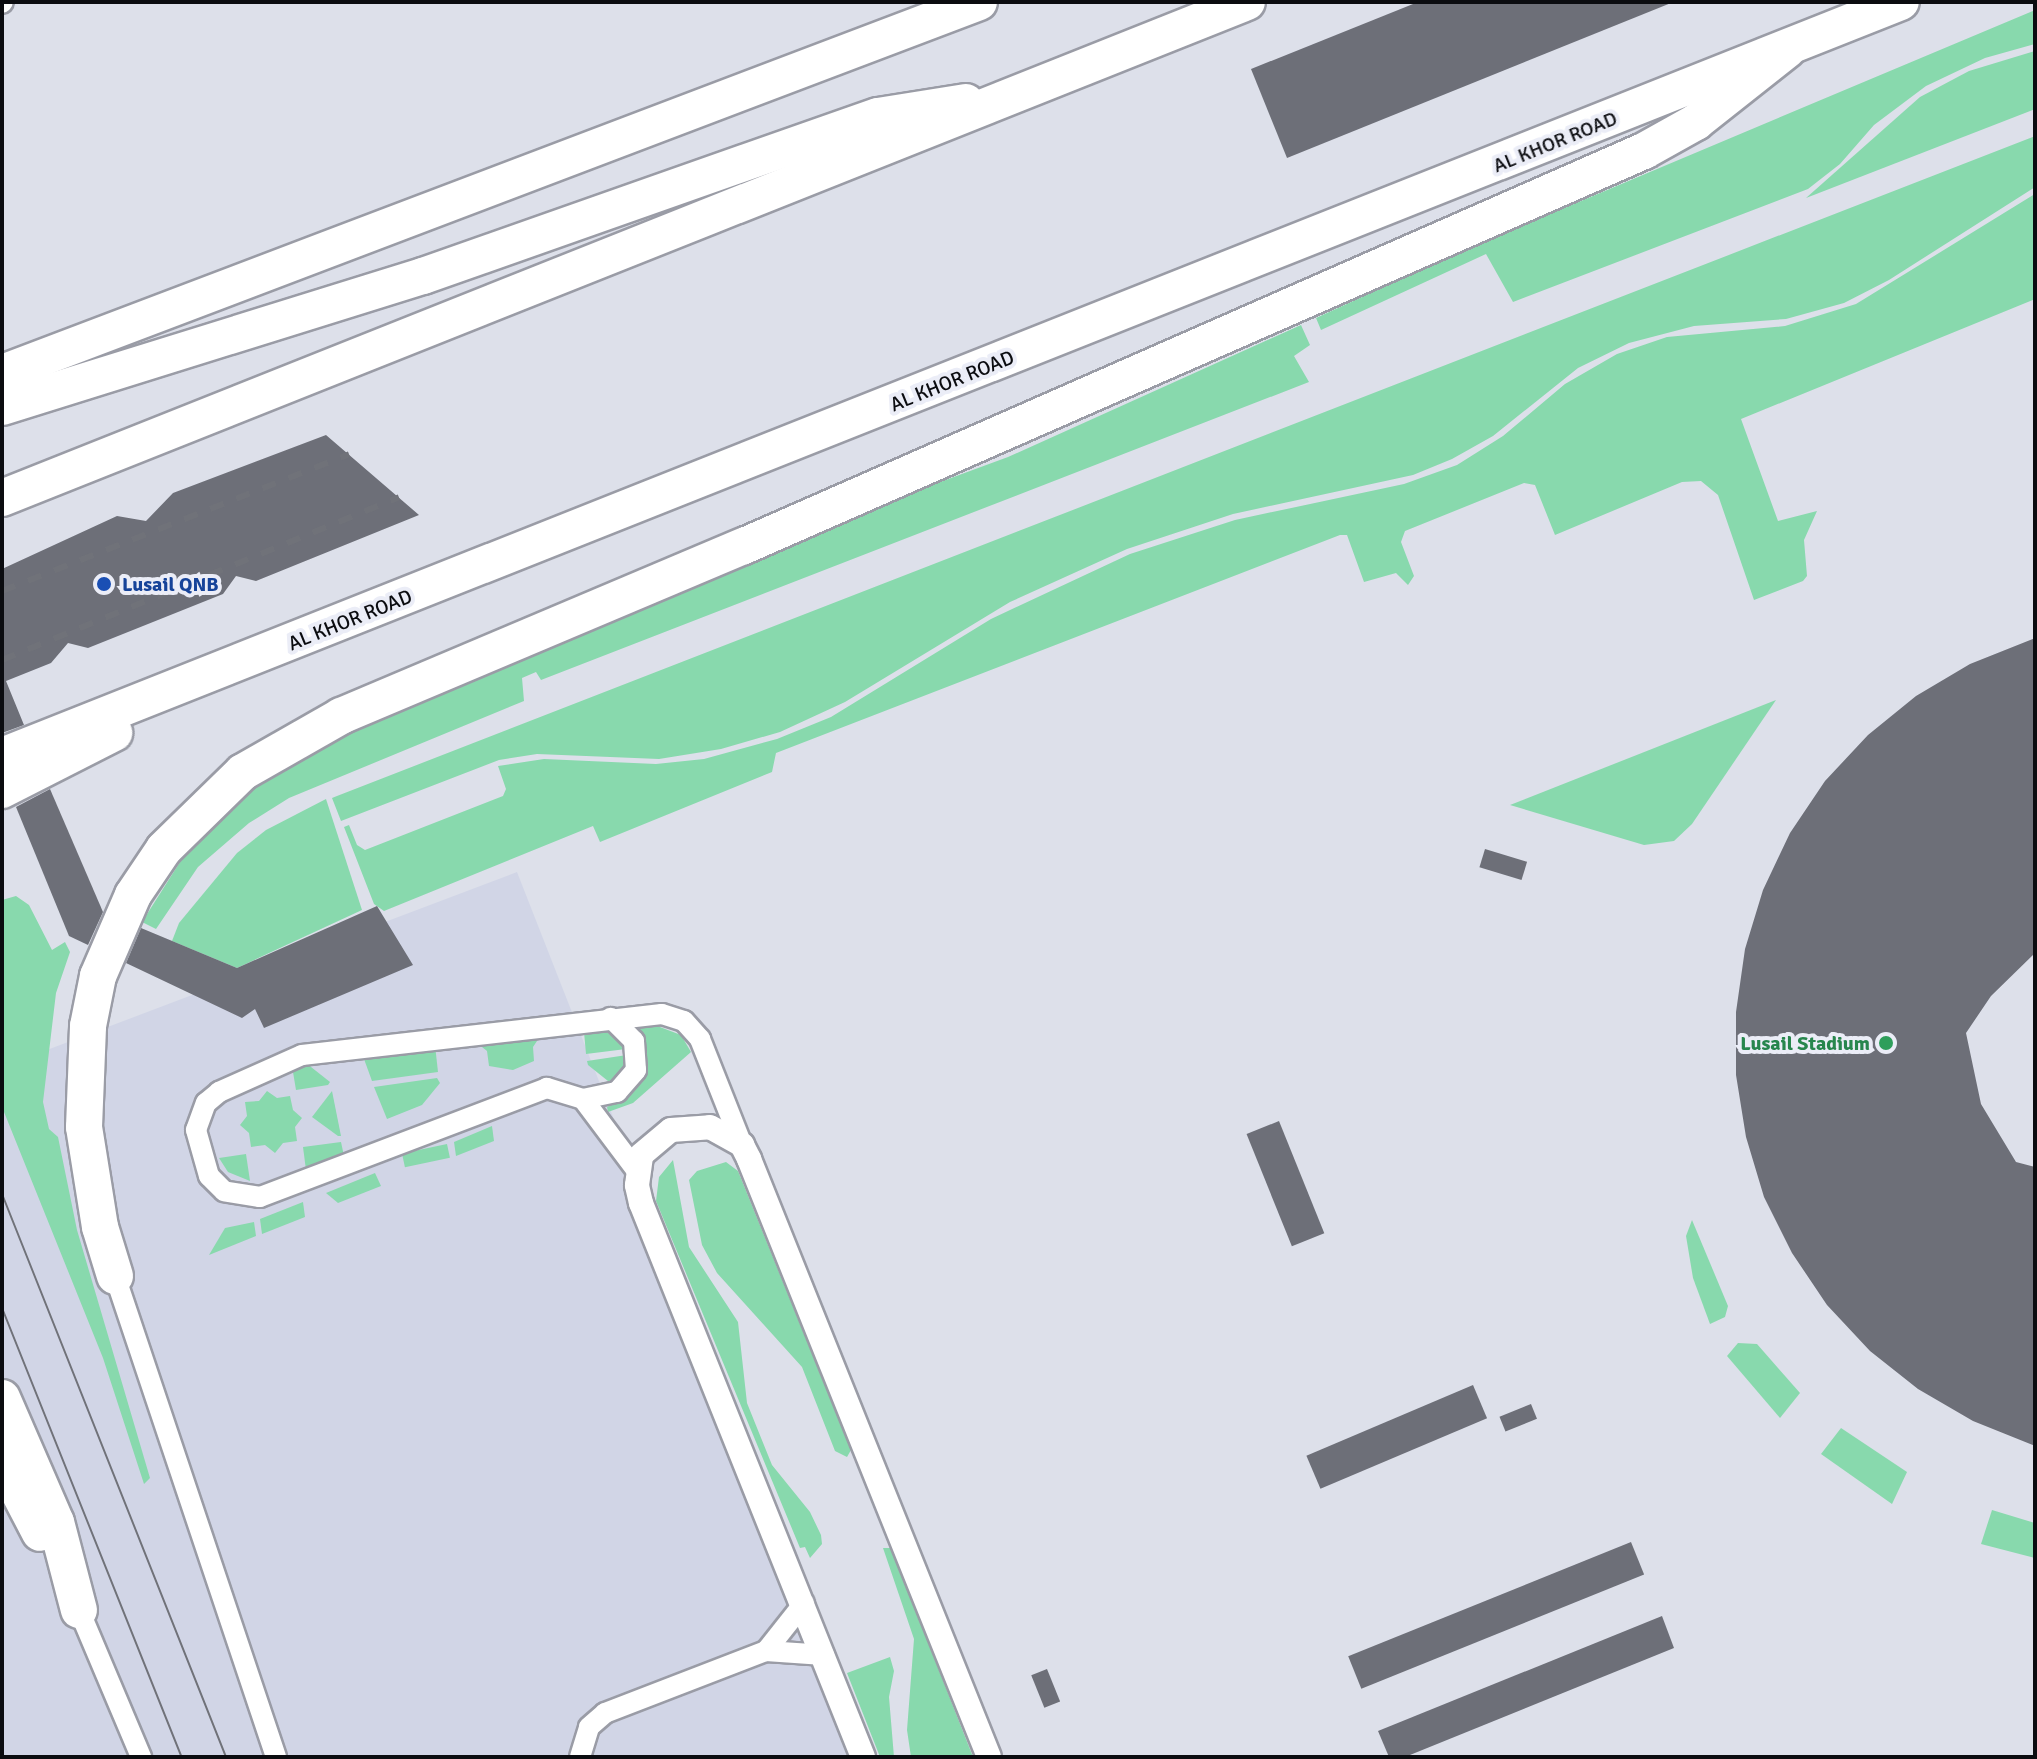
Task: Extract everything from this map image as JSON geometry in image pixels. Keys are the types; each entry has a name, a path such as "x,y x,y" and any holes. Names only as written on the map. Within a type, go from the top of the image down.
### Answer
{"highway":[{"path":"2,373 979,2"},
{"path":"2,498 1247,2"},
{"name":"AL KHOR ROAD","path":"2,756 178,689 1901,2"},
{"path":"115,1276 100,1227 84,1127 87,1039 98,976 133,895 164,849 243,772 341,716 744,546 1644,151 1708,114 1788,49"},
{"path":"2,407 423,276 878,116 919,107 1004,101"},
{"path":"2,790 106,739 178,689"},
{"path":"2,1398 56,1522 79,1610"},
{"path":"2,1460 79,1610"}],"street":[{"path":"863,1757 804,1603 641,1203 637,1171 583,1099 563,1090 532,1090 283,1192 260,1197 224,1191 209,1176 197,1145 206,1103 230,1084 289,1059 350,1046 662,1014 684,1021 707,1053 989,1757"},
{"path":"583,1099 617,1092 636,1070 634,1041 611,1018"},
{"path":"637,1171 649,1145 671,1130 710,1127 742,1145"},
{"path":"115,1276 276,1757"},
{"path":"766,1651 804,1603"},
{"path":"79,1610 141,1757"},
{"path":"580,1757 589,1727 605,1713 766,1651 824,1655"}],"shaded area":[{"path":"517,872 864,1757 2,1757 2,1067"}],"green space":[{"path":"2035,10 2035,44 1985,58 1926,86 1874,125 1840,164 1808,189 1513,302 1486,254 1321,330 1316,318 1474,246"},
{"path":"2035,51 2035,109 1806,198 1920,97 1969,71"},
{"path":"2035,136 2035,187 1889,280 1844,303 1786,319 1694,326 1629,343 1578,368 1493,436 1452,459 1413,475 1233,514 1127,549 1010,602 845,702 780,732 721,749 659,759 537,754 499,760 341,821 332,798"},
{"path":"2035,194 2035,299 1741,419 1778,521 1817,511 1804,540 1807,576 1803,581 1754,600 1718,495 1701,481 1682,482 1555,535 1535,485 1524,483 1405,531 1401,542 1414,576 1408,585 1396,573 1364,582 1347,535 1340,535 776,753 772,772 600,842 593,826 384,911 374,904 344,827 349,825 357,845 365,850 503,796 506,789 498,766 544,759 656,764 704,759 777,739 831,717 991,619 1130,554 1235,520 1404,484 1457,465 1503,436 1565,384 1617,354 1667,337 1785,326 1856,304"},
{"path":"1301,325 1310,345 1294,356 1309,382 541,680 536,672 522,678 524,701 289,798 249,823 198,867 156,929 142,922 187,851 255,784 330,742 913,492 1008,457"},
{"path":"1776,700 1692,824 1674,841 1644,845 1510,805"},
{"path":"326,799 362,910 237,968 172,941 179,923 237,853 266,830"},
{"path":"16,896 29,905 52,950 65,942 70,952 56,993 43,1102 49,1129 58,1137 77,1230 150,1478 144,1484 103,1358 2,1107 2,900"},
{"path":"652,1024 681,1035 691,1052 633,1103 608,1112 607,1107 631,1094 641,1082 646,1054 634,1027"},
{"path":"605,1030 626,1049 586,1054 584,1032"},
{"path":"541,1035 533,1047 534,1061 513,1070 489,1066 487,1051 477,1043"},
{"path":"435,1045 438,1072 372,1081 364,1059"},
{"path":"627,1055 628,1065 613,1085 587,1061"},
{"path":"306,1063 330,1082 328,1085 296,1090 292,1066"},
{"path":"437,1078 440,1083 422,1105 387,1119 374,1087"},
{"path":"267,1091 277,1098 290,1096 293,1110 302,1118 295,1127 297,1141 283,1143 275,1153 265,1145 251,1147 249,1133 240,1125 247,1116 245,1102 259,1101"},
{"path":"332,1091 341,1136 312,1117"},
{"path":"492,1126 494,1141 456,1156 454,1142"},
{"path":"341,1142 344,1156 306,1170 303,1147"},
{"path":"447,1144 450,1158 405,1167 402,1154"},
{"path":"246,1154 250,1181 228,1172 219,1158"},
{"path":"673,1160 689,1247 738,1322 747,1403 772,1465 810,1512 821,1535 822,1544 810,1558 805,1547 800,1548 656,1201 659,1177"},
{"path":"726,1162 738,1171 851,1450 847,1457 835,1451 802,1367 717,1273 702,1245 689,1180 697,1171"},
{"path":"375,1173 381,1186 338,1203 326,1193"},
{"path":"303,1202 305,1217 262,1234 260,1219"},
{"path":"1692,1220 1728,1306 1725,1317 1710,1324 1693,1278 1686,1236"},
{"path":"254,1222 256,1236 209,1255 225,1228"},
{"path":"1738,1343 1757,1344 1800,1393 1780,1418 1727,1356"},
{"path":"1841,1428 1907,1472 1892,1504 1821,1454"},
{"path":"1992,1510 2035,1523 2035,1558 1981,1544"},
{"path":"883,1548 891,1548 973,1757 911,1757 907,1730 914,1639"},
{"path":"890,1657 894,1671 889,1697 894,1757 880,1757 847,1673"}],"building":[{"path":"1418,2 1671,3 1287,158 1251,69"},
{"path":"326,435 419,515 256,581 236,576 223,594 88,648 68,643 51,663 6,681 24,725 2,733 2,569 117,516 146,521 173,493"},
{"name":"Lusail Stadium","path":"2035,638 2035,953 1991,996 1966,1033 1981,1104 2016,1162 2035,1167 2035,1446 1973,1421 1918,1389 1870,1351 1827,1305 1792,1253 1764,1197 1746,1137 1736,1075 1736,1012 1745,949 1763,890 1790,833 1825,781 1868,735 1916,696 1970,664"},
{"path":"50,789 103,912 88,945 69,936 16,807"},
{"path":"1485,849 1527,862 1522,880 1479,867"},
{"path":"377,906 413,965 264,1028 255,1009 242,1018 126,963 141,928 237,968"},
{"path":"1279,1121 1324,1233 1292,1246 1247,1134"},
{"path":"1473,1385 1487,1418 1320,1489 1306,1456"},
{"path":"1531,1404 1537,1419 1505,1432 1499,1417"},
{"path":"1631,1542 1644,1574 1361,1689 1348,1656"},
{"path":"1662,1616 1674,1648 1405,1757 1389,1757 1378,1731"},
{"path":"1047,1669 1060,1701 1044,1708 1031,1675"}],"tram line":[{"path":"2,1194 226,1757"},
{"path":"2,1308 182,1757"}],"railway":[{"path":"2,591 349,454"},
{"path":"2,660 399,497"}],"place":[{"name":"Lusail QNB","path":"104,584"},
{"name":"Lusail Stadium","path":"1886,1043"}]}
